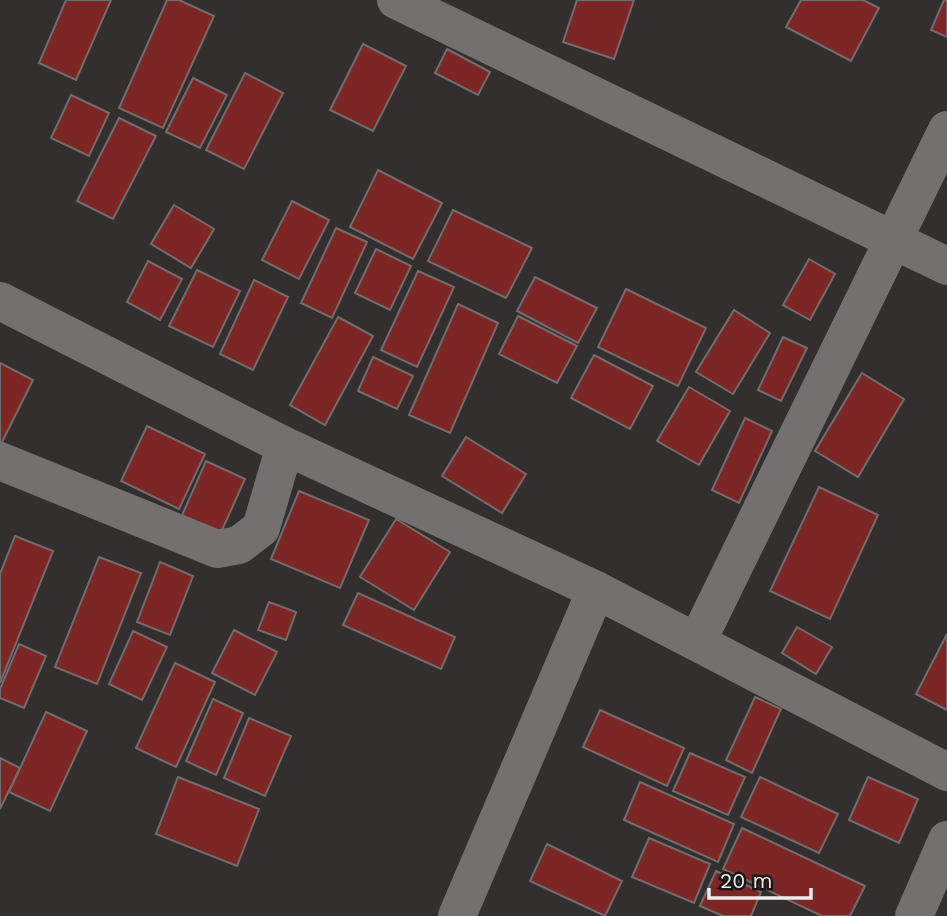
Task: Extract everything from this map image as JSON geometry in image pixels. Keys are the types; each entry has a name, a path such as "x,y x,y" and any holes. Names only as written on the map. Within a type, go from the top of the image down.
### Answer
{"street":[{"path":"396,0 947,266"},
{"path":"697,642 947,130"},
{"path":"0,302 285,446 596,590 947,772"},
{"path":"0,461 217,549 239,545 261,528 285,446"},
{"path":"457,916 596,590"},
{"path":"914,916 947,840"}],"building":[{"path":"66,0 111,0 76,80 39,63"},
{"path":"167,0 179,0 214,16 163,128 119,108"},
{"path":"577,0 634,0 614,59 563,42"},
{"path":"801,0 863,0 879,8 851,61 786,27"},
{"path":"944,0 947,0 947,37 931,30"},
{"path":"363,44 406,66 373,131 330,110"},
{"path":"447,49 490,72 478,95 435,73"},
{"path":"245,73 283,93 244,169 206,150"},
{"path":"193,78 227,95 200,148 166,132"},
{"path":"71,95 109,113 89,156 51,138"},
{"path":"119,118 156,136 113,219 77,201"},
{"path":"378,170 442,203 413,259 350,227"},
{"path":"292,201 329,220 299,279 262,260"},
{"path":"174,205 214,229 191,268 151,244"},
{"path":"453,210 532,248 506,298 428,261"},
{"path":"336,228 367,242 332,318 301,303"},
{"path":"376,249 411,266 390,310 355,293"},
{"path":"809,259 835,274 810,320 783,305"},
{"path":"148,261 182,279 160,320 127,302"},
{"path":"197,270 240,291 213,347 169,326"},
{"path":"418,271 454,287 417,367 381,350"},
{"path":"535,277 597,308 578,343 517,311"},
{"path":"254,280 288,297 253,370 220,354"},
{"path":"626,289 706,328 678,386 598,347"},
{"path":"458,304 498,323 450,433 409,415"},
{"path":"734,310 770,333 733,394 696,372"},
{"path":"518,316 577,346 557,383 499,354"},
{"path":"338,317 373,336 325,425 290,405"},
{"path":"783,337 807,348 781,401 758,390"},
{"path":"594,355 653,386 630,429 571,398"},
{"path":"373,357 413,376 397,409 358,391"},
{"path":"0,363 33,380 0,446"},
{"path":"862,373 904,399 858,477 815,451"},
{"path":"689,387 730,411 699,465 657,441"},
{"path":"745,418 772,431 739,503 712,490"},
{"path":"147,426 205,454 179,509 121,481"},
{"path":"466,437 526,474 502,513 442,476"},
{"path":"206,461 245,479 218,539 179,522"},
{"path":"819,487 878,515 830,619 770,591"},
{"path":"299,491 369,520 340,588 271,559"},
{"path":"396,519 450,552 414,610 360,577"},
{"path":"15,536 53,551 0,683 0,574"},
{"path":"99,557 141,573 97,684 55,667"},
{"path":"160,562 193,576 170,635 137,622"},
{"path":"358,593 455,637 441,669 343,625"},
{"path":"269,602 296,612 286,640 258,630"},
{"path":"797,627 832,647 816,674 782,653"},
{"path":"234,630 277,652 255,695 212,673"},
{"path":"133,631 167,647 142,700 109,684"},
{"path":"947,634 947,710 916,694"},
{"path":"19,644 46,656 24,708 0,698 0,689"},
{"path":"175,663 215,682 176,767 136,748"},
{"path":"755,697 781,709 752,773 726,760"},
{"path":"213,699 243,713 216,775 186,761"},
{"path":"600,710 684,748 667,786 583,747"},
{"path":"46,712 87,731 50,811 9,792"},
{"path":"249,718 291,736 265,796 224,778"},
{"path":"690,753 745,777 728,815 673,791"},
{"path":"0,758 20,768 0,809"},
{"path":"178,777 259,809 237,866 156,834"},
{"path":"760,777 838,814 819,853 741,817"},
{"path":"868,777 918,799 899,843 849,820"},
{"path":"640,782 734,824 718,862 624,820"},
{"path":"742,828 865,886 850,916 822,916 723,869"},
{"path":"649,838 710,864 694,903 632,877"},
{"path":"547,844 622,881 605,916 530,881"},
{"path":"716,871 761,892 751,916 723,916 700,906"}]}
